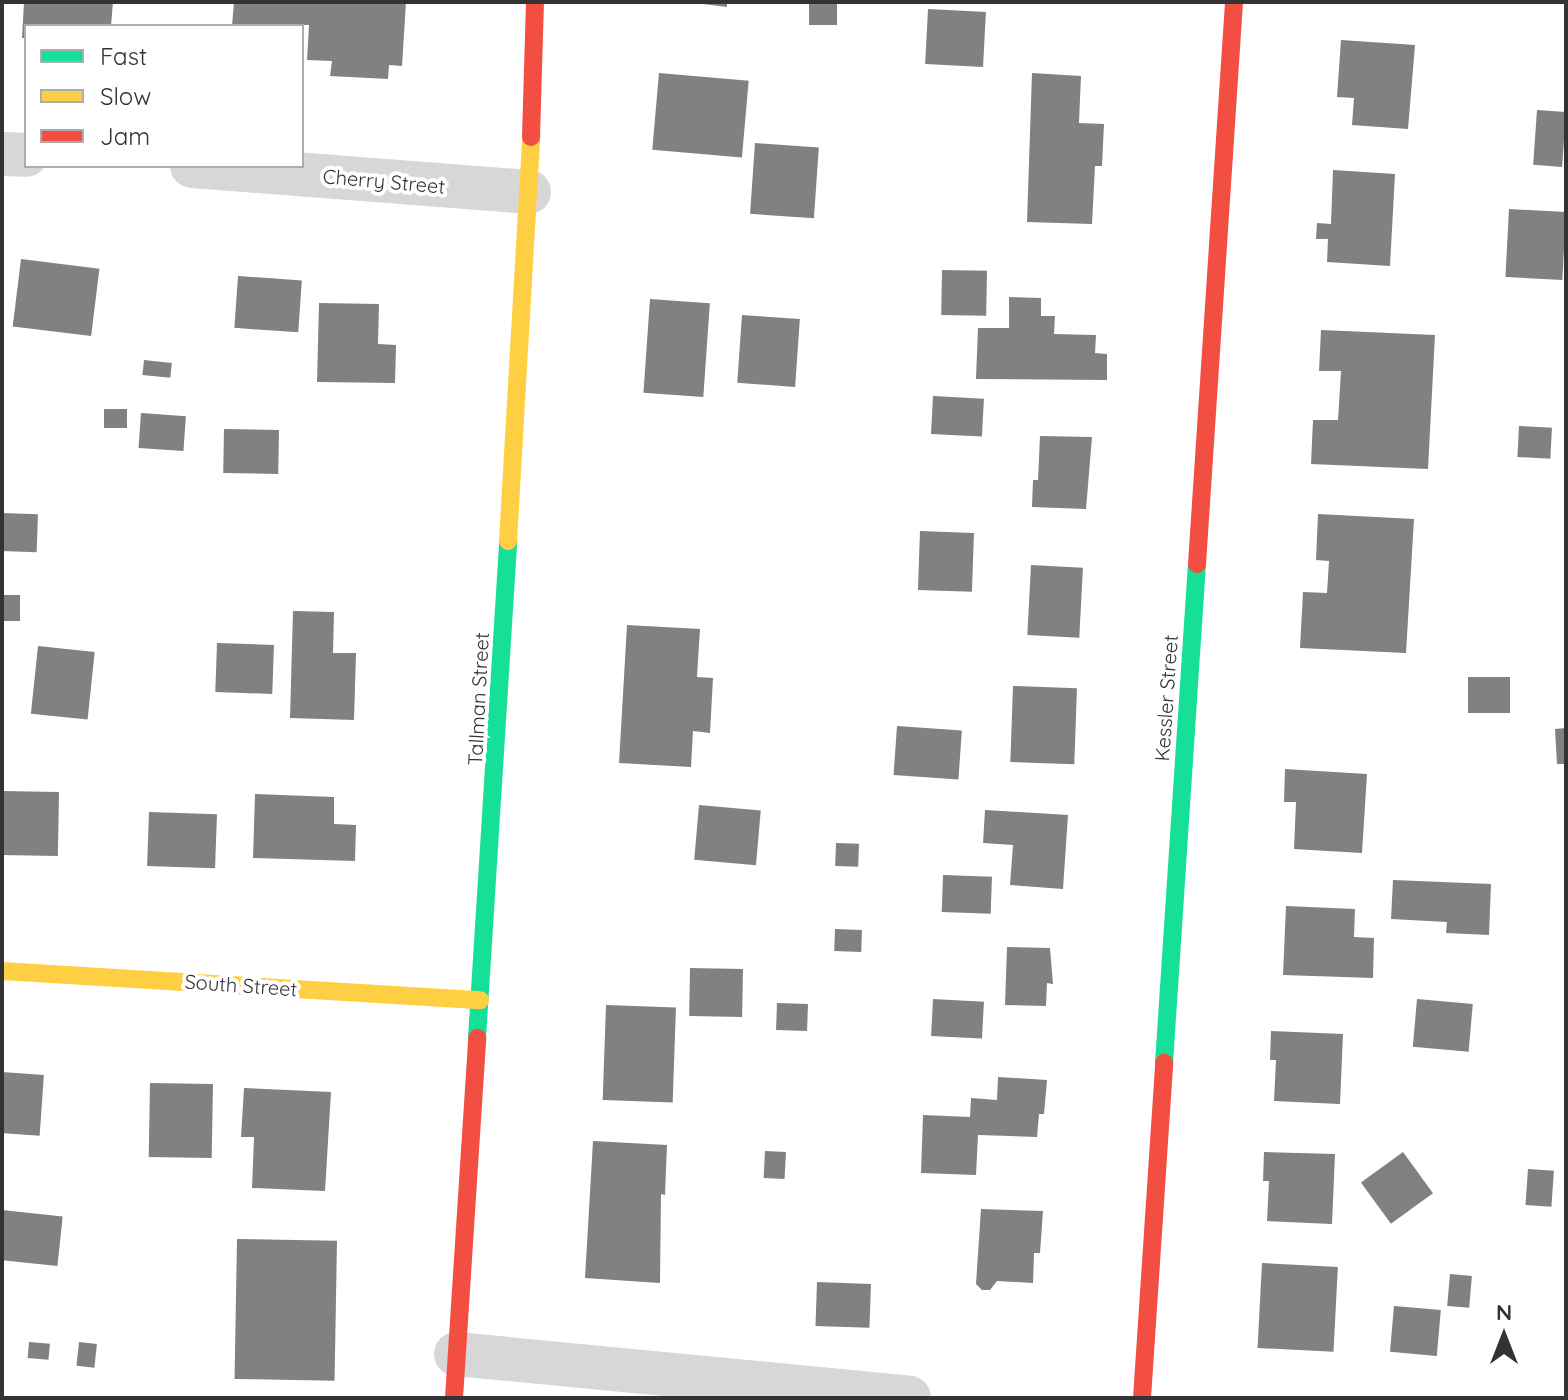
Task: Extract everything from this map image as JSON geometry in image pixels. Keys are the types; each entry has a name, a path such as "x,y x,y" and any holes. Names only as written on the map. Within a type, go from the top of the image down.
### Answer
{"street":[{"name":"Tallman Street","path":"454,1398 529,192 535,2"},
{"name":"Kessler Street","path":"1142,1398 1234,2"},
{"path":"2,154 24,155"},
{"name":"Cherry Street","path":"218,168 529,192"},
{"name":"South Street","path":"2,971 480,1000"},
{"path":"456,1354 909,1398"}],"building":[{"path":"24,2 113,2 111,24 24,24 22,38"},
{"path":"234,2 406,2 402,66 389,65 388,79 330,76 332,61 307,60 309,25 232,24"},
{"path":"687,2 727,2 727,7"},
{"path":"809,2 837,2 837,25 809,25"},
{"path":"928,9 986,12 983,67 925,64"},
{"path":"1341,40 1415,45 1408,129 1352,125 1354,98 1337,97"},
{"path":"659,73 749,81 742,158 652,150"},
{"path":"1032,73 1081,76 1079,123 1104,124 1102,166 1095,166 1092,224 1027,222"},
{"path":"1537,110 1566,112 1562,167 1533,165"},
{"path":"755,143 819,147 814,218 750,214"},
{"path":"1333,170 1395,174 1390,266 1327,262 1328,239 1316,239 1317,223 1331,224"},
{"path":"1509,209 1566,212 1562,280 1505,277"},
{"path":"21,259 99,269 91,336 13,326"},
{"path":"942,270 987,271 986,316 941,315"},
{"path":"238,276 302,280 298,332 234,328"},
{"path":"1009,297 1041,298 1041,316 1055,316 1054,334 1096,335 1095,353 1107,354 1107,380 976,379 978,328 1009,328"},
{"path":"650,299 710,303 703,397 643,393"},
{"path":"319,303 379,304 378,344 396,345 395,383 317,382"},
{"path":"742,315 800,319 795,387 737,383"},
{"path":"1321,330 1435,335 1428,469 1311,464 1313,420 1338,420 1341,371 1319,371"},
{"path":"144,360 172,363 170,378 142,375"},
{"path":"933,396 984,399 982,437 931,434"},
{"path":"104,409 127,409 127,428 104,428"},
{"path":"141,413 186,416 183,451 139,448"},
{"path":"1519,426 1552,428 1550,459 1517,457"},
{"path":"224,429 279,430 278,474 223,473"},
{"path":"1040,436 1092,437 1086,509 1032,507 1033,480 1038,480"},
{"path":"2,513 38,514 37,552 2,551"},
{"path":"1318,514 1414,519 1406,653 1300,648 1303,592 1327,593 1329,561 1316,560"},
{"path":"920,531 974,533 972,592 918,590"},
{"path":"1031,565 1083,568 1079,638 1027,635"},
{"path":"2,595 20,595 20,621 2,621"},
{"path":"293,611 334,612 333,653 356,653 354,720 290,718"},
{"path":"627,625 700,629 697,677 713,678 710,733 693,731 691,767 619,763"},
{"path":"217,643 274,645 272,694 215,692"},
{"path":"38,646 95,652 88,720 31,714"},
{"path":"1468,677 1510,677 1510,713 1468,713"},
{"path":"1013,686 1077,688 1074,764 1010,762"},
{"path":"897,726 962,731 958,779 894,775"},
{"path":"1566,728 1566,764 1557,764 1555,729"},
{"path":"1285,769 1367,774 1362,853 1294,849 1296,802 1284,802"},
{"path":"2,791 59,792 58,856 2,855"},
{"path":"255,794 334,797 334,824 356,825 355,861 253,858"},
{"path":"699,805 761,810 756,865 694,860"},
{"path":"985,810 1068,815 1063,889 1010,885 1013,845 983,843"},
{"path":"149,812 217,814 215,868 147,866"},
{"path":"836,843 859,844 858,867 835,866"},
{"path":"943,875 992,877 991,914 942,912"},
{"path":"1393,880 1491,884 1489,935 1446,933 1447,922 1391,919"},
{"path":"1286,906 1355,909 1354,937 1374,938 1373,978 1283,975"},
{"path":"835,929 862,930 861,952 834,951"},
{"path":"1007,947 1050,948 1053,984 1047,983 1046,1006 1005,1005"},
{"path":"690,968 743,969 742,1017 689,1016"},
{"path":"933,999 984,1002 982,1039 931,1036"},
{"path":"1417,999 1473,1004 1469,1052 1413,1047"},
{"path":"777,1003 808,1004 807,1031 776,1030"},
{"path":"606,1005 676,1007 673,1102 603,1100"},
{"path":"1271,1031 1343,1034 1340,1104 1274,1101 1276,1060 1270,1060"},
{"path":"2,1072 44,1075 40,1136 2,1133"},
{"path":"998,1077 1047,1080 1044,1114 1039,1114 1037,1137 978,1135 976,1175 921,1173 923,1115 970,1117 971,1098 997,1100"},
{"path":"150,1083 213,1084 212,1158 149,1157"},
{"path":"244,1088 331,1092 325,1191 252,1188 254,1137 241,1137"},
{"path":"593,1141 667,1145 665,1195 661,1194 660,1283 585,1278"},
{"path":"765,1151 786,1152 785,1179 764,1178"},
{"path":"1264,1152 1335,1154 1332,1224 1267,1221 1269,1181 1263,1181"},
{"path":"1403,1152 1433,1193 1391,1224 1361,1183"},
{"path":"1528,1169 1554,1171 1551,1207 1525,1205"},
{"path":"981,1209 1043,1211 1040,1253 1034,1253 1033,1283 997,1281 990,1290 982,1290 976,1284"},
{"path":"2,1210 63,1216 57,1266 2,1260"},
{"path":"237,1239 337,1241 335,1381 235,1379"},
{"path":"1262,1263 1338,1267 1333,1352 1258,1348"},
{"path":"1450,1274 1472,1276 1469,1308 1447,1306"},
{"path":"817,1282 871,1284 869,1328 815,1326"},
{"path":"1394,1306 1441,1310 1437,1356 1390,1352"},
{"path":"29,1342 50,1344 49,1360 28,1358"},
{"path":"79,1342 97,1344 94,1368 76,1366"}],"traffic: fast":[{"path":"477,1038 508,541"},
{"path":"1164,1063 1197,564"}],"traffic: slow":[{"path":"508,541 531,137"},
{"path":"2,971 480,1000"}],"traffic: jam":[{"path":"531,137 535,2"},
{"path":"1197,564 1234,2"},
{"path":"454,1398 477,1038"},
{"path":"1142,1398 1164,1063"}]}
